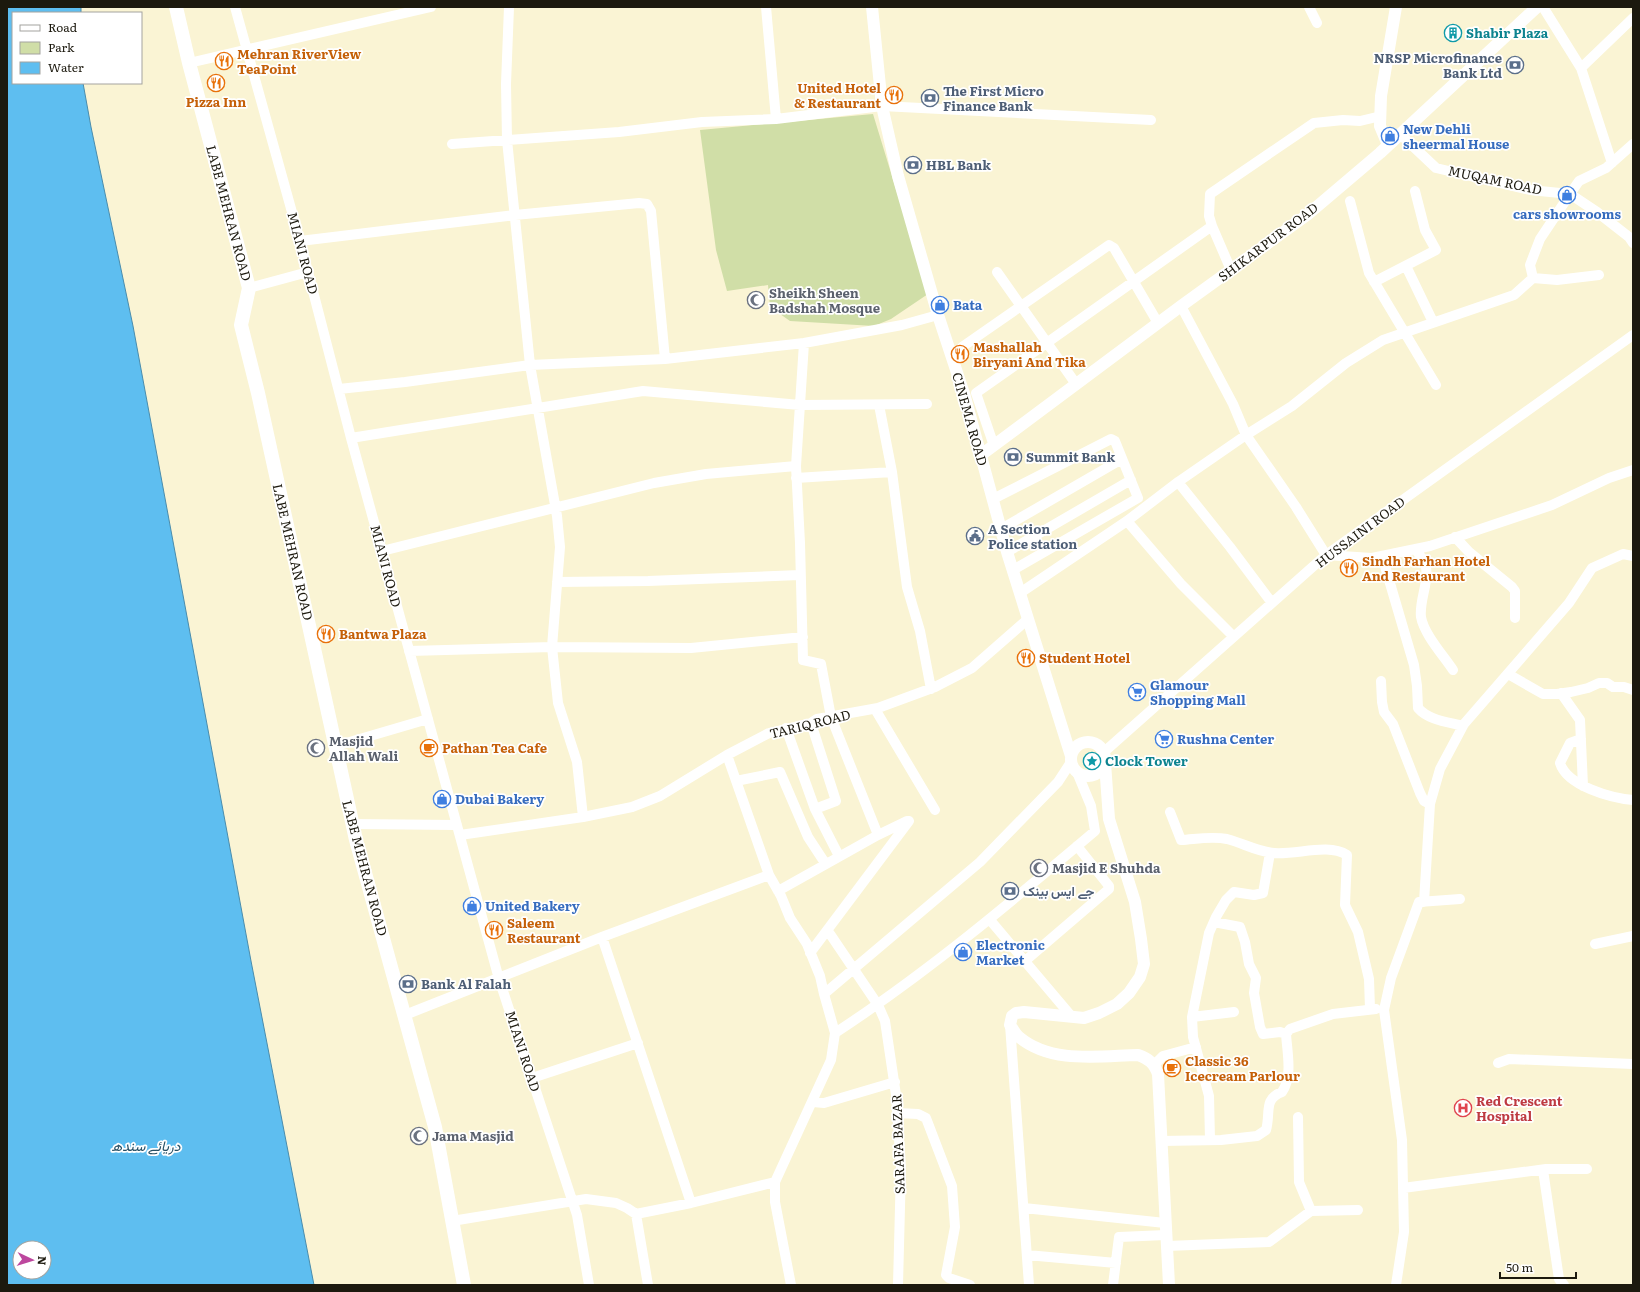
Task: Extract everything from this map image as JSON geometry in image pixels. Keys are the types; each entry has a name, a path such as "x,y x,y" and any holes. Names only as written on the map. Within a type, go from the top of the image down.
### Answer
{"main road":[{"name":"LABE MEHRAN ROAD","path":"176,7 189,63 249,288 241,325 258,393 353,824 435,1127 464,1285"}],"street":[{"name":"MIANI ROAD","path":"235,7 300,241 351,438 499,979 576,1215 589,1285"},
{"path":"189,63 431,7"},
{"path":"509,7 506,84 507,140 530,365 555,507 560,546 552,647 558,703 577,762 584,817"},
{"path":"766,7 776,119"},
{"name":"CINEMA ROAD","path":"872,7 882,106 898,176 938,315 982,455 1012,570 1073,763"},
{"path":"1310,7 1317,22"},
{"path":"1388,145 1380,126 1382,96 1396,7"},
{"name":"SHIKARPUR ROAD","path":"982,455 1181,306 1307,215 1388,145 1537,7"},
{"path":"1543,7 1581,68 1612,163"},
{"path":"1581,68 1633,18"},
{"path":"452,144 619,132 702,122 776,119 882,106 1151,120"},
{"path":"1231,270 1209,216 1210,194 1314,123 1343,120 1360,121 1381,116"},
{"name":"MUQAM ROAD","path":"1400,134 1436,168 1530,190 1570,194 1598,212 1630,237 1633,243"},
{"path":"1533,278 1530,265 1540,239 1579,181 1606,168 1633,144"},
{"path":"1374,282 1436,250 1425,230 1415,191"},
{"path":"1350,201 1369,273 1436,385"},
{"path":"300,241 515,215 647,204 651,211 666,359"},
{"path":"994,446 976,392 1212,226"},
{"path":"962,347 1109,245 1114,248 1158,323"},
{"path":"1406,266 1432,322"},
{"path":"249,288 308,272"},
{"path":"997,272 1076,384"},
{"path":"1020,593 1127,521 1178,482 1246,435 1292,406 1346,363 1383,340 1514,295 1533,278 1557,280 1599,275"},
{"path":"1181,306 1233,404 1246,435 1296,507 1326,555 1372,558 1415,549 1552,505 1609,478 1633,470"},
{"path":"339,389 405,382 530,365 666,359 804,343 902,325 938,315"},
{"name":"HUSSAINI ROAD","path":"1105,758 1233,636 1326,555 1633,335"},
{"path":"804,343 796,466 804,660 821,664 831,717 878,835"},
{"path":"351,438 643,391 800,405 927,404"},
{"path":"879,405 892,472 906,587 920,631 931,689"},
{"path":"993,499 1111,439 1115,441 1138,498 1012,570"},
{"path":"1001,529 1122,459"},
{"path":"382,552 555,507 654,484 706,474 796,466"},
{"path":"796,478 892,472"},
{"path":"1007,552 1131,480"},
{"path":"1178,482 1230,546 1272,602"},
{"path":"1127,521 1182,584 1233,636"},
{"path":"1456,537 1469,552 1515,591 1515,618"},
{"path":"1415,549 1426,569 1421,606 1421,618 1432,642 1444,655 1453,670"},
{"path":"1424,902 1430,804 1440,769 1463,726 1569,603 1592,568 1623,554 1633,556"},
{"path":"1382,556 1414,666 1418,708 1430,717 1463,726"},
{"path":"558,582 648,581 800,575"},
{"name":"TARIQ ROAD","path":"460,835 584,817 632,807 660,796 727,755 769,733 811,723 817,720 875,709 931,689 972,668 1028,619"},
{"path":"409,651 552,647 691,648 803,637"},
{"path":"1508,674 1543,694 1561,694 1588,688 1599,683 1607,683 1613,688 1633,690"},
{"path":"1381,681 1384,712 1393,724 1424,801 1430,804"},
{"path":"1561,694 1580,720 1583,786"},
{"path":"875,709 935,810"},
{"path":"336,746 428,719"},
{"path":"811,723 836,801 815,809"},
{"path":"786,728 815,809 839,856"},
{"path":"1581,739 1570,743 1560,763 1561,767 1566,773 1583,786 1605,794 1633,800"},
{"path":"824,994 980,862 1058,782 1073,763 1076,746 1086,741 1097,744 1105,758 1109,819 1135,902 1144,964 1140,977 1129,993 1117,1004 1099,1013 1084,1018 1024,1012 1016,1013 1012,1016 1010,1025 1029,1285"},
{"path":"727,755 769,875 790,918 807,944 820,976 835,1033 831,1060 775,1182 775,1202 791,1285"},
{"path":"1073,763 1088,776 1098,773 1105,758"},
{"path":"1073,763 1090,806 1095,831"},
{"path":"736,781 780,772 808,837 825,863"},
{"path":"1170,812 1181,840 1217,838 1229,840 1270,853 1300,853 1328,849 1347,855 1345,905 1358,932 1369,979 1370,1009"},
{"path":"835,1033 878,1005 990,920 1109,819"},
{"path":"778,891 825,863 878,835 909,821 810,953"},
{"path":"353,824 457,824"},
{"path":"1025,961 1109,890 1109,886 1077,846"},
{"path":"1210,1140 1209,1096 1192,1031 1192,1017 1210,933 1214,922 1226,900 1234,892 1254,895 1263,893 1270,853"},
{"path":"405,1015 769,875"},
{"path":"1396,1285 1404,1232 1402,1140 1384,1010 1391,978 1420,902 1460,899"},
{"path":"990,920 1072,1017"},
{"path":"1214,922 1240,928 1245,942 1249,964 1256,978 1254,993 1260,1027 1263,1034 1280,1032 1286,1034"},
{"name":"SARAFA BAZAR","path":"828,931 878,1005 886,1021 897,1113 900,1168 898,1285"},
{"path":"1596,944 1633,936"},
{"path":"602,938 691,1203"},
{"path":"1162,1141 1210,1140 1258,1136 1266,1130 1269,1120 1269,1103 1274,1095 1282,1092 1286,1084 1288,1066 1286,1034 1290,1029 1333,1014 1370,1009 1384,1010"},
{"path":"1192,1017 1234,1012"},
{"path":"1010,1025 1018,1036 1033,1047 1051,1053 1069,1056 1138,1055 1148,1059 1154,1065 1158,1074 1169,1285"},
{"path":"532,1078 638,1043"},
{"path":"1154,1065 1163,1056 1196,1047"},
{"path":"1498,1062 1509,1059 1633,1064"},
{"path":"813,1102 824,1103 894,1082"},
{"path":"897,1113 912,1113 926,1118 952,1186 955,1227 946,1275 949,1278 970,1285"},
{"path":"1298,1117 1299,1182 1311,1211"},
{"path":"1403,1188 1543,1170 1587,1169"},
{"path":"1543,1170 1559,1279 1564,1285"},
{"path":"452,1221 586,1199 616,1203 636,1214 691,1203 775,1182"},
{"path":"1024,1208 1166,1235 1269,1242 1311,1211 1358,1210"},
{"path":"636,1214 648,1285"},
{"path":"1114,1285 1119,1238 1166,1235"},
{"path":"1027,1255 1116,1263"}],"green space":[{"path":"873,114 928,294 891,319 874,326 790,321 770,307 768,285 727,291 716,250 700,130"}],"water":[{"name":"دریائے سندھ","path":"7,7 81,7 81,12 12,12 12,84 83,84 133,326 251,961 314,1285 7,1285"}],"place":[{"name":"Shabir Plaza","path":"1453,33"},
{"name":"Mehran RiverView TeaPoint","path":"224,61"},
{"name":"NRSP Microfinance Bank Ltd","path":"1515,65"},
{"name":"Pizza Inn","path":"216,83"},
{"name":"United Hotel & Restaurant","path":"894,95"},
{"name":"The First Micro Finance Bank","path":"930,98"},
{"name":"New Dehli sheermal House","path":"1390,136"},
{"name":"HBL Bank","path":"913,165"},
{"name":"cars showrooms","path":"1567,195"},
{"name":"Sheikh Sheen Badshah Mosque","path":"756,300"},
{"name":"Bata","path":"940,305"},
{"name":"Mashallah Biryani And Tika","path":"960,354"},
{"name":"Summit Bank","path":"1013,457"},
{"name":"A Section Police station","path":"975,536"},
{"name":"Sindh Farhan Hotel And Restaurant","path":"1349,568"},
{"name":"Bantwa Plaza","path":"326,634"},
{"name":"Student Hotel","path":"1026,658"},
{"name":"Glamour Shopping Mall","path":"1137,692"},
{"name":"Rushna Center","path":"1164,739"},
{"name":"Masjid Allah Wali","path":"316,748"},
{"name":"Pathan Tea Cafe","path":"429,748"},
{"name":"Clock Tower","path":"1092,761"},
{"name":"Dubai Bakery","path":"442,799"},
{"name":"Masjid E Shuhda","path":"1039,868"},
{"name":"جے ایس بینک","path":"1010,891"},
{"name":"United Bakery","path":"472,906"},
{"name":"Saleem Restaurant","path":"494,930"},
{"name":"Electronic Market","path":"963,952"},
{"name":"Bank Al Falah","path":"408,984"},
{"name":"Classic 36 Icecream Parlour","path":"1172,1068"},
{"name":"Red Crescent Hospital","path":"1463,1108"},
{"name":"Jama Masjid","path":"419,1136"}]}
